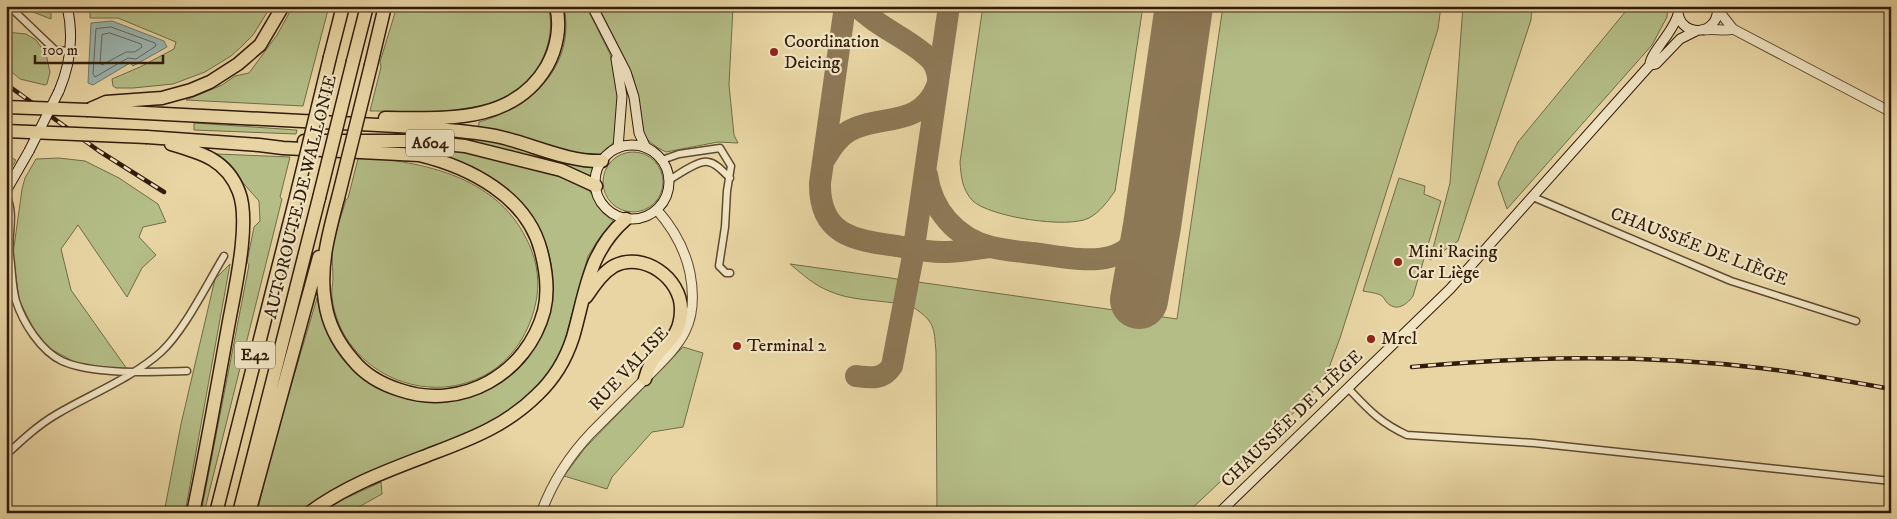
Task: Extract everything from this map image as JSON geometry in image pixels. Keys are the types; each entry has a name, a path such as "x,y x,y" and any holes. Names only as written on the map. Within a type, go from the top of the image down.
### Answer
{"highway":[{"path":"88,110 106,102 162,98 191,90 210,82 238,64 260,45 283,6"},
{"name":"AUTOROUTE DE WALLONIE","path":"216,513 343,6"},
{"name":"AUTOROUTE DE WALLONIE","path":"239,513 367,6"},
{"path":"323,123 370,118 453,118 489,111 504,105 533,84 551,59 558,35 556,6"},
{"path":"259,144 283,148 418,155 455,166 498,190 515,205 529,224 539,244 547,285 544,310 537,331 517,361 502,374 482,386 446,396 430,397 412,394 390,387 371,377 358,366 345,351 330,322 323,282 328,235 338,198 371,65 385,7"},
{"name":"A604","path":"6,107 469,132 501,138 587,162 602,162"},
{"path":"6,131 148,137 193,145 210,156 232,178 242,202 244,216 231,307 193,513"},
{"name":"A604","path":"193,145 259,144 288,141 415,141 465,146 561,170 596,186"},
{"path":"309,513 326,501 361,482 471,439 511,418 537,395 548,383 562,362 572,338 590,271 600,249 617,227 626,219"},
{"path":"249,513 321,250 328,235"},
{"path":"579,308 602,276 614,266 625,262 638,262 655,268 667,276 678,293 681,307 680,324 672,339 650,364 645,379"}],"main road":[{"path":"6,190 29,151 59,91 67,69 71,32 68,6"},
{"path":"592,6 626,72 634,97 639,133 646,148"},
{"path":"1718,7 1733,29 1891,112"},
{"path":"1700,30 1715,21 1718,7"},
{"path":"1678,10 1685,26 1700,30 1716,28 1728,31 1733,29"},
{"name":"CHAUSSÉE DE LIÈGE","path":"1219,513 1450,289 1650,65 1651,58 1673,28 1678,10"},
{"name":"CHAUSSÉE DE LIÈGE","path":"1650,65 1656,64 1680,39 1700,30"},
{"path":"613,48 622,96 618,148"},
{"path":"630,145 646,148 662,160 667,170 669,180 666,197 657,210 642,218 626,219 615,215 605,207 599,198 596,174 602,162 610,153 618,148 630,145"},
{"name":"RUE VALISE","path":"541,513 548,494 566,464 590,434 669,356 681,341 690,319 693,294 685,255 672,228 657,210"}],"street":[{"path":"9,6 56,50 70,51"},
{"path":"662,160 679,154 720,148 731,166 719,266 726,273 730,273"},
{"path":"669,180 698,164 708,162 717,166 730,178"},
{"path":"6,196 11,211 10,252 16,300 23,317 45,349 60,360 79,367 132,372 187,372"},
{"name":"CHAUSSÉE DE LIÈGE","path":"1533,197 1732,281 1856,321"},
{"path":"6,454 25,436 56,415 120,381 156,356 169,344 198,301 224,256"},
{"path":"1348,388 1370,412 1388,426 1407,435 1534,443 1891,481"}],"green space":[{"path":"24,6 51,6 51,19 28,10"},
{"path":"86,6 271,6 253,35 241,47 231,56 205,72 173,84 116,88 113,86 112,79 174,49 176,42 118,18 90,18 90,13"},
{"path":"293,6 329,6 303,106 186,100 222,85 235,76 249,73 277,35"},
{"path":"397,6 548,6 550,33 543,58 529,79 511,93 490,103 442,111 370,111 381,67 380,62"},
{"path":"564,6 586,6 610,54 618,89 616,140 599,156 591,159 478,131 479,122 516,106 532,95 546,81 556,65 563,47 566,28"},
{"path":"598,6 733,6 729,85 734,135 738,143 718,142 666,152 644,137 633,77"},
{"path":"983,6 1143,6 1115,191 1093,216 1079,221 1064,222 1030,220 982,207 973,201 966,192 960,162"},
{"path":"1223,6 1441,6 1438,29 1340,338 1322,380 1302,405 1187,513 937,513 936,352 932,326 926,317 913,307 918,282 1177,319"},
{"path":"1463,6 1532,6 1531,20 1458,241 1430,260 1450,183"},
{"path":"1630,6 1668,6 1667,17 1652,45 1507,209 1498,183 1518,142"},
{"path":"6,32 26,34 36,40 46,54 50,72 47,84 20,79 6,67"},
{"path":"194,123 297,130 296,134 194,130"},
{"path":"447,135 503,143 584,167 594,167 591,180 448,141"},
{"path":"433,148 498,157 575,180 587,187 603,213 614,222 600,237 588,256 565,340 557,361 544,382 521,408 305,513 257,513 271,453 317,298 331,341 347,364 370,383 407,399 442,402 477,394 503,380 524,361 539,338 549,313 553,286 550,259 541,232 515,197 494,180 457,161 431,152"},
{"path":"627,152 639,152 650,157 658,165 663,176 661,194 650,207 639,212 627,212 616,207 608,199 603,188 603,176 608,165 616,157"},
{"path":"217,154 290,157 280,197 282,199 204,513 201,513 249,265 247,262 254,227 260,221 259,201"},
{"path":"6,155 16,160 6,176"},
{"path":"361,157 385,159 432,168 477,186 496,200 513,217 526,238 534,259 538,288 529,325 520,342 507,358 500,365 475,380 449,387 422,386 396,379 373,366 353,348 339,325 332,295 332,255 338,227 358,159"},
{"path":"59,158 85,161 119,178 158,204 166,222 143,227 139,237 156,255 142,268 127,297 78,225 61,249 71,290 127,369 80,365 47,347 35,331 19,300 13,254 25,178 36,159"},
{"name":"Mini Racing Car Liège","path":"1399,178 1425,186 1424,194 1441,201 1413,296 1406,304 1400,307 1393,307 1382,296 1363,291"},
{"path":"230,264 185,513 164,513 181,424 215,279"},
{"path":"790,264 902,280 895,303 861,299 824,289"},
{"path":"683,347 703,353 683,427 652,432 612,477 607,489 564,476 585,448"},
{"path":"381,482 382,494 348,513 321,513 344,499"}],"water":[{"path":"112,21 164,41 167,47 133,66 130,63 93,85 88,83 91,23"}],"taxiway":[{"path":"845,6 820,183 821,201 826,214 833,225 842,232 867,241 934,252 992,247"},
{"path":"824,160 838,140 849,131 861,126 899,118 921,108 930,99 938,83 938,75 929,58 857,6"},
{"path":"856,376 881,376 892,366 912,261 949,6"},
{"path":"927,175 934,200 940,211 957,229 978,243 1003,250 1075,259 1106,258 1120,253 1132,244 1143,231 1151,212 1166,131"}],"runway":[{"path":"1139,300 1152,226 1184,6"}],"railway":[{"path":"6,84 99,151 164,192"},
{"path":"1412,367 1542,359 1673,360 1776,370 1891,389"}],"place":[{"name":"Coordination Deicing","path":"774,52"},
{"name":"Mini Racing Car Liège","path":"1398,262"},
{"name":"Mrcl","path":"1371,339"},
{"name":"Terminal 2","path":"737,346"}]}
